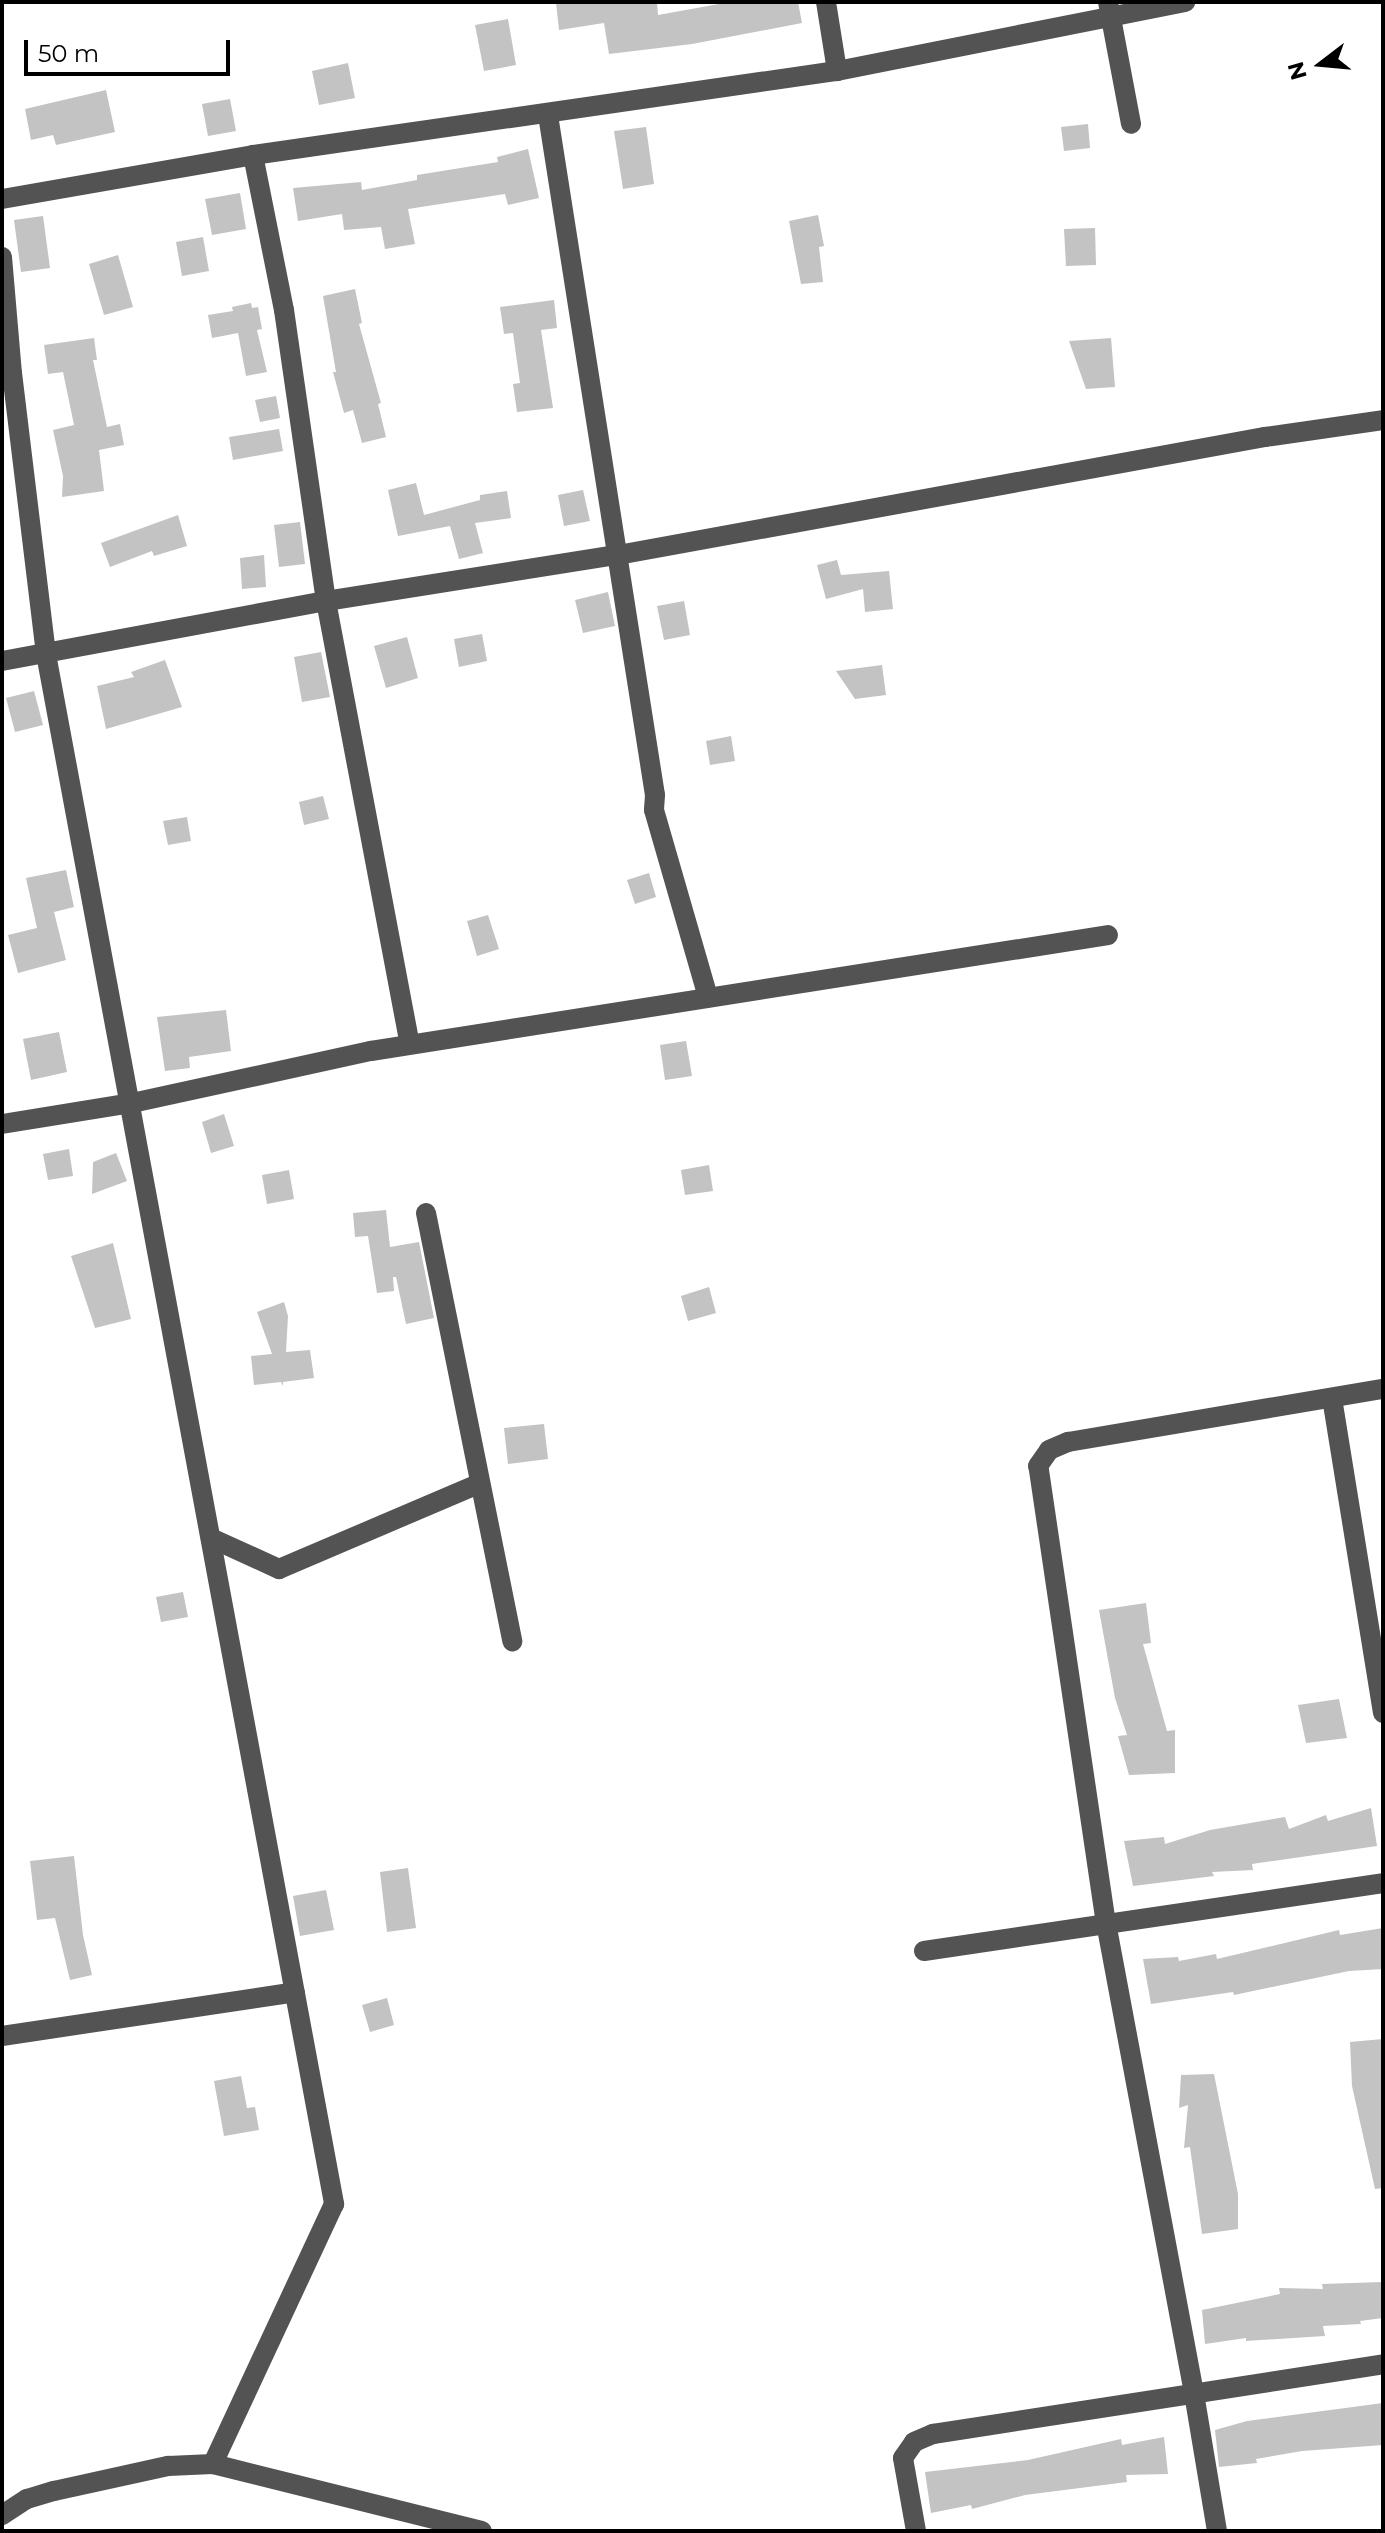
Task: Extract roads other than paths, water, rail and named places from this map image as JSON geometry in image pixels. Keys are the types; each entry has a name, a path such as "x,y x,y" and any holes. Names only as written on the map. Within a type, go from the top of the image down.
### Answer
{"street":[{"path":"826,2 837,71"},
{"path":"2,199 253,155 548,115 837,71 1109,9 1185,2"},
{"path":"1109,9 1131,124"},
{"path":"548,115 655,795 654,810 708,997"},
{"path":"253,155 284,310 326,601 410,1044"},
{"path":"2,257 12,373 46,654 132,1103 334,2204 216,2462"},
{"path":"2,661 326,601 618,555 1265,437 1383,420"},
{"path":"2,1124 132,1103 410,1044 1108,935"},
{"path":"426,1213 478,1484 512,1641"},
{"path":"1217,2531 1106,1924 1038,1466 1049,1450 1068,1442 1383,1389"},
{"path":"1332,1398 1383,1713"},
{"path":"211,1538 279,1569 478,1484"},
{"path":"924,1951 1383,1883"},
{"path":"2,2036 295,1992"},
{"path":"916,2531 903,2458 914,2442 933,2434 1383,2364"},
{"path":"2,2515 27,2499 54,2491 168,2466 216,2462 482,2531"}]}
